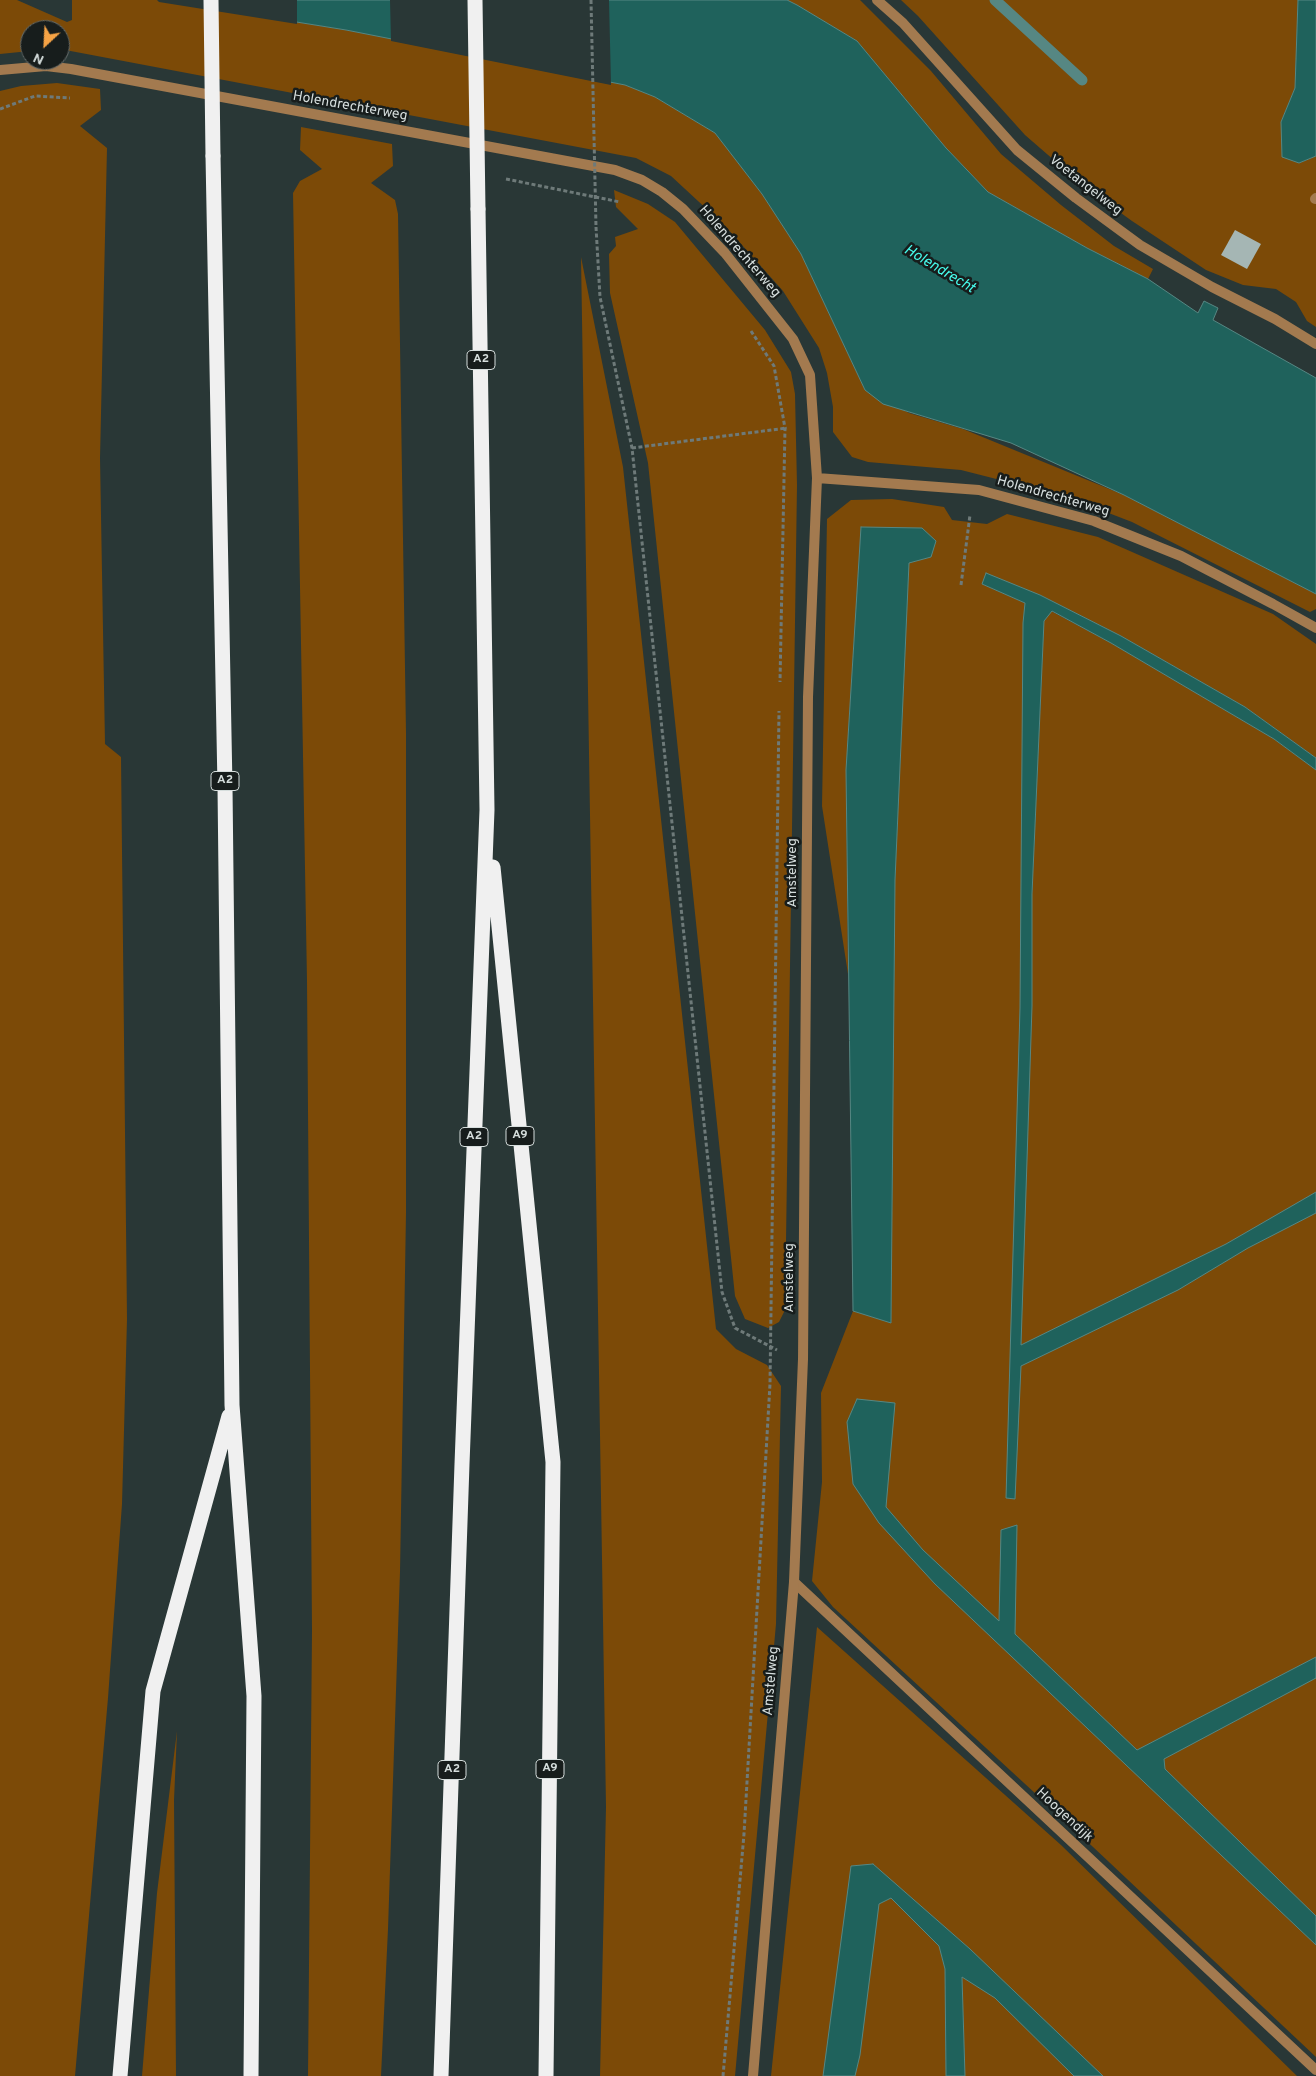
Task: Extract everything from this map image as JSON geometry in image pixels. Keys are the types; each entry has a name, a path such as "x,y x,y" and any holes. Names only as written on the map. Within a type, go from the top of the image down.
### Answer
{"highway":[{"name":"A2","path":"211,0 225,787 232,1405 254,1696 251,2076"},
{"name":"A2","path":"442,2076 461,1484 487,810 475,0"},
{"name":"A9","path":"487,810 554,1462 546,2076"},
{"name":"A2","path":"120,2076 152,1691 232,1405"}],"street":[{"name":"Voetangelweg","path":"877,0 903,23 1017,150 1076,198 1140,245 1316,344"},
{"name":"Holendrechterweg","path":"0,70 46,66 71,69 615,170 642,180 662,192 689,215 725,253 793,339 810,375 817,478 974,490 1094,521 1181,556 1316,628"},
{"name":"Amstelweg","path":"753,2076 794,1582 804,1359 808,697 817,478"},
{"name":"Hoogendijk","path":"794,1582 1316,2070"}],"path":[{"path":"591,0 596,227 600,297 632,448 722,1292 735,1328 770,1348 804,1359"},
{"path":"0,109 36,96 72,98"},
{"path":"502,179 626,203"},
{"path":"749,328 774,366 786,447 780,682"},
{"path":"632,448 814,425"},
{"path":"961,585 974,490"},
{"path":"723,2076 744,1834 770,1394 776,830 780,702"}],"shaded area":[{"path":"0,0 17,0 62,20 20,20 20,52 0,54"},
{"path":"72,0 160,0 346,30 625,85 655,97 715,133 762,194 801,254 865,390 909,413 963,429 1124,495 1316,594 1316,609 1310,612 1132,522 1067,497 961,470 868,462 852,457 833,432 833,407 827,373 819,348 783,291 725,226 671,176 636,158 70,51"},
{"path":"787,0 860,0 931,71 1001,154 1061,205 1114,246 1153,269 1148,279 1087,248 988,192 946,148 857,41"},
{"path":"901,0 1298,0 1295,88 1281,122 1299,163 1316,156 1316,327 1307,321 1296,302 1276,289 1243,285 1206,270 1085,187 1025,135 918,16"},
{"path":"57,83 100,89 101,110 80,126 107,148 100,458 105,744 121,757 127,1319 122,1504 108,1698 75,2076 0,2076 0,91 21,86"},
{"path":"301,127 392,144 393,166 371,183 395,200 398,214 406,733 406,1213 400,1572 381,2076 308,2076 312,1631 307,981 293,193 300,181 322,169 300,150"},
{"path":"614,190 648,204 675,222 765,330 791,372 795,394 797,485 785,1310 779,1322 768,1328 745,1319 735,1296 648,463 610,293 609,254 616,246 615,237 638,229 616,207"},
{"path":"581,257 623,467 716,1329 736,1349 767,1365 781,1386 776,1624 735,2076 600,2076 606,1807"},
{"path":"892,499 944,507 952,520 987,524 1007,514 1098,537 1273,614 1316,644 1316,758 1245,707 1121,636 1040,595 982,584 1025,603 1023,623 1032,1005 1032,894 1044,621 1051,611 1111,643 1274,739 1316,770 1316,2057 1075,1830 833,1607 812,1581 822,1482 821,1393 853,1311 891,1323 895,880 909,562 930,557 861,527 846,770 848,974 822,806 827,519 851,500"},
{"path":"817,1627 1061,1845 1297,2076 965,2076 962,1976 970,1949 873,1865 879,1903 891,1898 939,1945 945,1969 946,2076 771,2076"},
{"path":"177,1731 174,1800 176,2076 142,2076 157,1893"}],"water":[{"name":"Holendrecht","path":"160,0 787,0 797,5 857,41 946,148 988,192 1087,248 1148,279 1198,313 1204,301 1218,308 1213,320 1316,378 1316,594 1124,495 1011,443 883,404 865,390 801,254 762,194 715,133 655,97 625,85 346,30"},
{"path":"1298,0 1316,0 1316,156 1299,163 1282,157 1281,122 1295,88"},
{"path":"861,527 922,528 936,541 931,557 909,563 895,880 891,1323 853,1311 846,770"},
{"path":"986,573 1040,595 1121,636 1245,707 1316,758 1316,770 1274,739 1111,643 1052,611 1044,621 1032,894 1032,1006 1021,1345 1226,1244 1316,1192 1316,1213 1248,1248 1178,1290 1021,1366 1015,1499 1006,1498 1020,1008 1023,623 1025,603 982,584"},
{"path":"857,1399 895,1403 886,1507 923,1550 999,1621 1001,1530 1017,1525 1015,1634 1137,1750 1316,1657 1316,1678 1164,1759 1165,1769 1316,1916 1316,1945 935,1584 879,1523 853,1484 847,1422"},
{"path":"873,1864 970,1949 1103,2076 1074,2076 995,1998 962,1977 965,2076 946,2076 945,1969 939,1946 891,1898 879,1904 860,2055 855,2076 823,2076 851,1866"}],"pier":[{"path":"157,0 297,0 297,24 159,2"},
{"path":"390,0 609,0 611,85 391,41"}],"building":[{"path":"1235,230 1261,244 1247,269 1221,255"}],"waterway":[{"path":"995,0 1082,80"}]}
